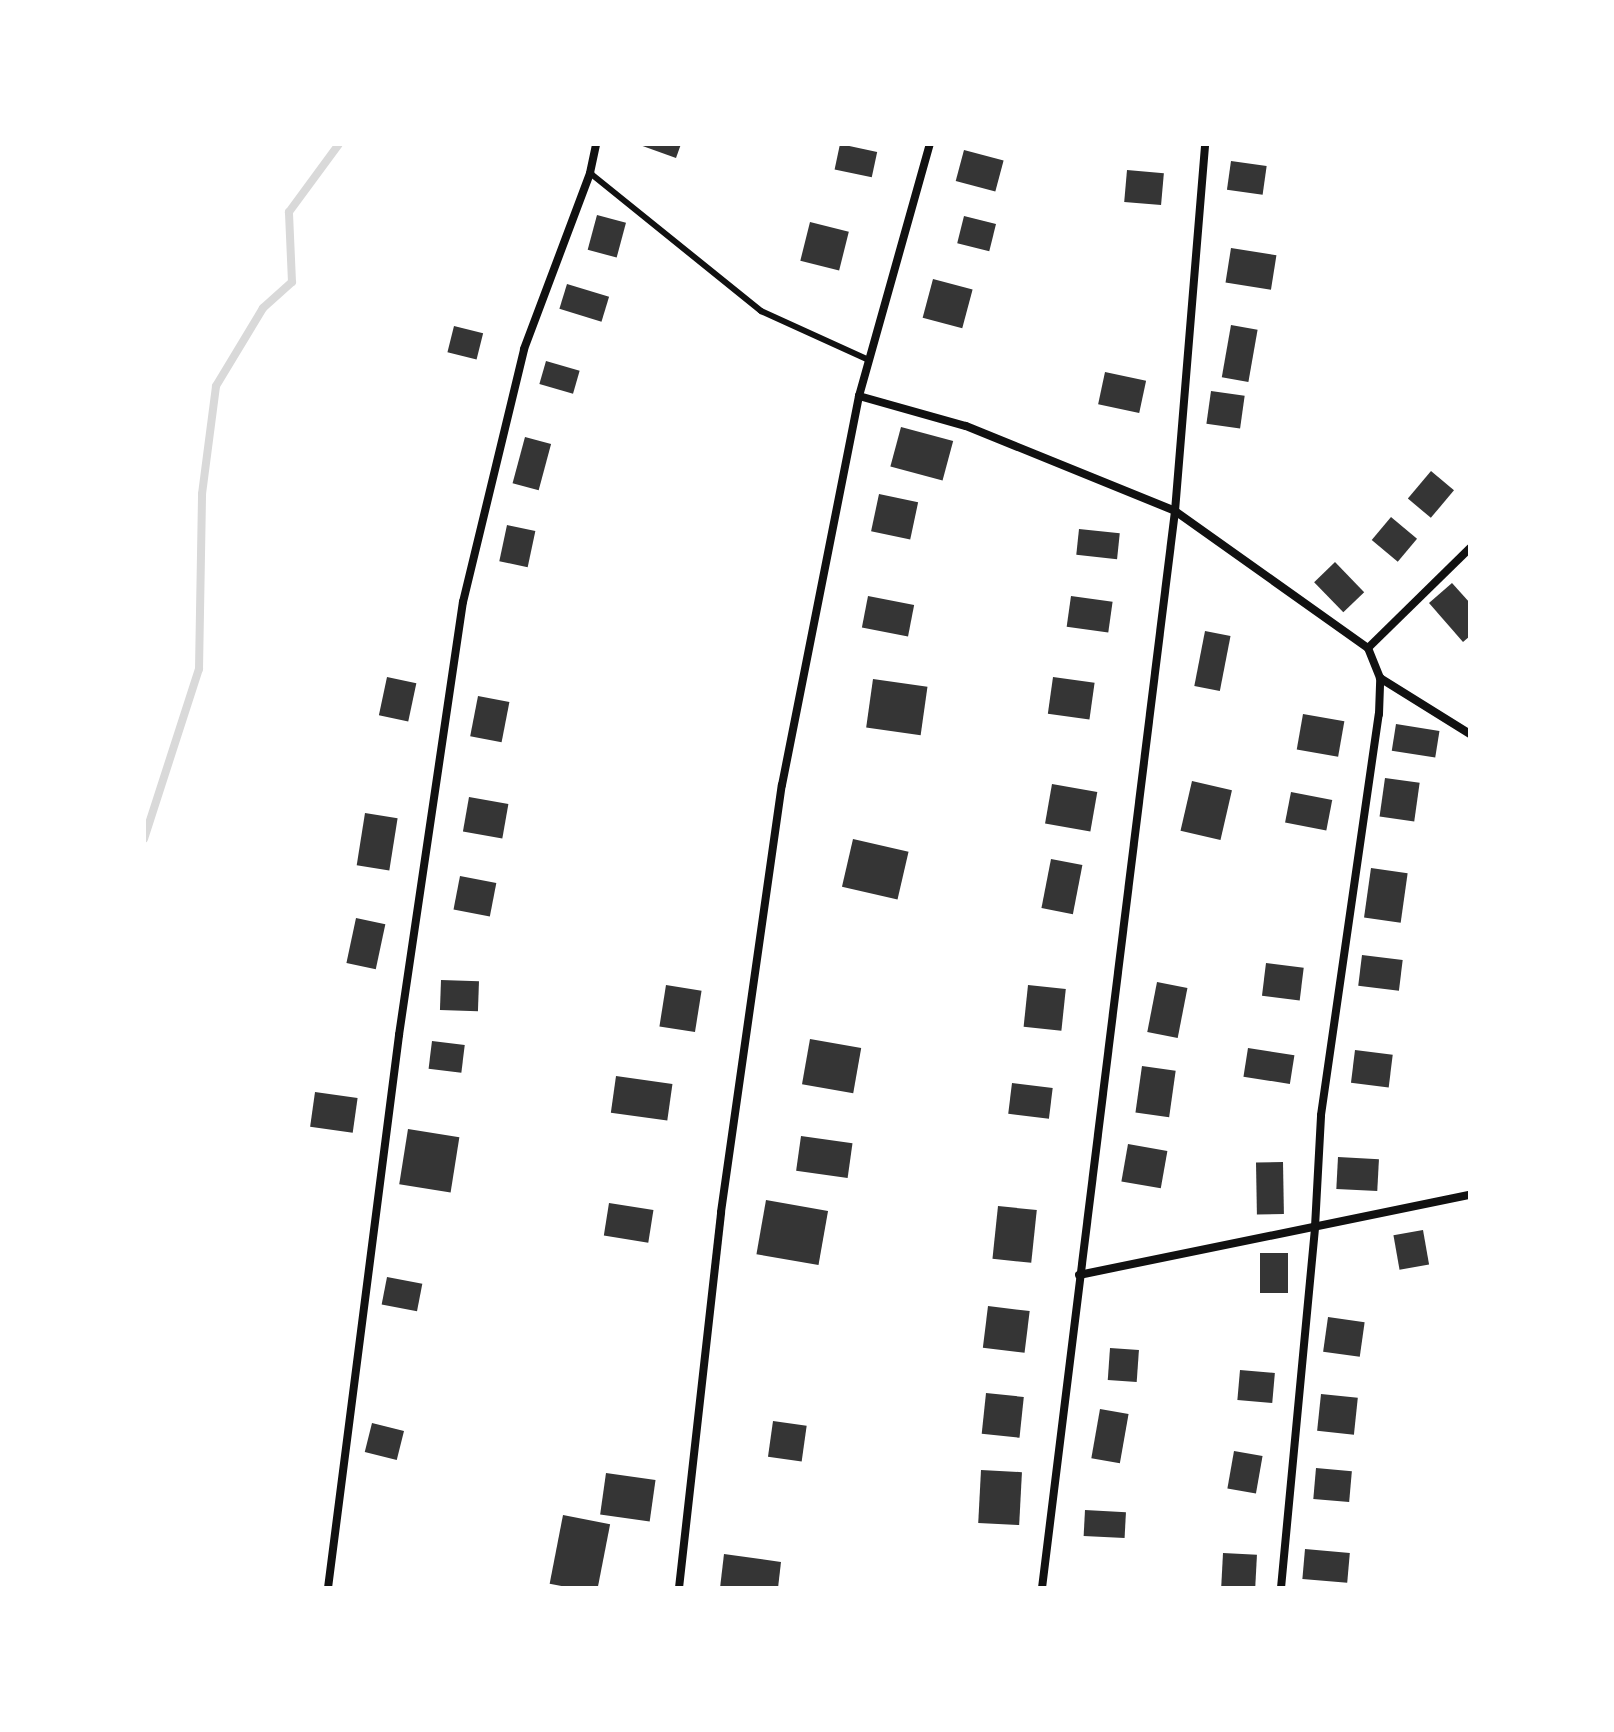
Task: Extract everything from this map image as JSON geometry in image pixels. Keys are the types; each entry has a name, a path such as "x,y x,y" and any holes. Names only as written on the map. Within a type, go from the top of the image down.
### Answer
{"street":[{"path":"328,1588 395,1065 463,602 524,349 590,173 596,144"},
{"path":"679,1588 721,1212 782,785 859,396 930,144"},
{"path":"1042,1588 1175,511 1205,144"},
{"path":"859,396 966,426 1175,511 1368,648 1380,678 1379,714 1321,1115 1315,1227 1281,1588"},
{"path":"1368,648 1470,548"},
{"path":"1380,678 1470,734"},
{"path":"1079,1275 1470,1195"}],"lane":[{"path":"590,173 761,311 869,360"}],"building":[{"path":"637,144 681,144 676,158"},
{"path":"840,144 877,152 872,177 835,169"},
{"path":"964,150 1004,161 995,192 956,181"},
{"path":"1231,161 1267,166 1263,195 1227,190"},
{"path":"1127,170 1164,173 1161,205 1124,202"},
{"path":"597,215 626,223 617,258 588,250"},
{"path":"964,216 996,224 989,251 957,243"},
{"path":"810,222 849,232 839,270 800,261"},
{"path":"1231,248 1276,255 1271,290 1226,283"},
{"path":"933,279 973,290 962,328 923,318"},
{"path":"567,284 609,297 601,322 559,309"},
{"path":"1231,325 1258,330 1248,382 1222,377"},
{"path":"454,326 483,333 477,359 447,352"},
{"path":"546,361 580,371 573,394 539,384"},
{"path":"1105,372 1146,381 1139,413 1098,404"},
{"path":"1211,391 1245,396 1240,428 1206,424"},
{"path":"901,427 953,441 943,481 890,467"},
{"path":"525,437 551,444 539,490 513,483"},
{"path":"1431,471 1454,490 1431,518 1408,499"},
{"path":"879,494 918,502 910,539 871,531"},
{"path":"1391,517 1417,539 1398,562 1372,540"},
{"path":"507,525 535,531 528,567 499,561"},
{"path":"1079,529 1120,533 1117,559 1076,555"},
{"path":"1335,562 1364,592 1343,612 1314,582"},
{"path":"1452,583 1470,603 1470,636 1463,642 1429,603"},
{"path":"868,596 914,605 908,636 862,627"},
{"path":"1071,596 1113,602 1108,633 1067,627"},
{"path":"1205,631 1231,636 1220,691 1194,686"},
{"path":"387,677 416,683 408,721 379,715"},
{"path":"1053,677 1095,683 1089,719 1048,714"},
{"path":"873,679 927,687 921,735 866,728"},
{"path":"478,696 509,702 502,742 470,736"},
{"path":"1303,714 1344,721 1338,757 1297,749"},
{"path":"1396,724 1439,731 1435,758 1392,751"},
{"path":"1385,778 1420,783 1414,821 1380,817"},
{"path":"1192,781 1232,790 1220,840 1181,831"},
{"path":"1052,784 1097,792 1090,831 1045,823"},
{"path":"1291,792 1332,800 1326,830 1285,822"},
{"path":"469,797 508,804 502,838 463,831"},
{"path":"365,813 398,818 389,871 357,865"},
{"path":"853,839 909,852 898,900 842,887"},
{"path":"1051,859 1082,865 1073,914 1041,908"},
{"path":"1371,868 1408,873 1401,923 1364,918"},
{"path":"460,876 496,883 490,916 454,909"},
{"path":"356,918 385,924 376,969 346,963"},
{"path":"1362,955 1403,960 1399,991 1358,986"},
{"path":"1266,963 1304,968 1300,1000 1262,996"},
{"path":"441,980 479,981 478,1011 440,1010"},
{"path":"1157,982 1187,988 1178,1038 1147,1032"},
{"path":"666,985 702,991 695,1032 659,1026"},
{"path":"1028,985 1066,989 1061,1031 1024,1027"},
{"path":"810,1039 861,1048 853,1093 802,1084"},
{"path":"432,1041 465,1045 461,1073 429,1069"},
{"path":"1248,1048 1294,1055 1290,1084 1243,1077"},
{"path":"1355,1050 1393,1055 1389,1087 1351,1083"},
{"path":"1142,1066 1176,1071 1169,1117 1135,1113"},
{"path":"616,1076 672,1084 667,1121 611,1113"},
{"path":"1012,1083 1053,1088 1049,1119 1008,1114"},
{"path":"315,1092 358,1098 353,1133 310,1127"},
{"path":"408,1129 459,1137 451,1192 399,1184"},
{"path":"801,1136 852,1143 848,1178 796,1171"},
{"path":"1128,1144 1167,1151 1161,1188 1121,1181"},
{"path":"1338,1157 1379,1159 1377,1191 1336,1189"},
{"path":"1256,1162 1283,1162 1284,1214 1257,1214"},
{"path":"766,1200 828,1211 818,1265 756,1254"},
{"path":"609,1203 653,1210 648,1243 604,1236"},
{"path":"998,1206 1037,1210 1031,1263 992,1259"},
{"path":"1423,1230 1429,1264 1400,1270 1393,1235"},
{"path":"1260,1253 1288,1253 1288,1293 1260,1293"},
{"path":"387,1277 422,1284 417,1311 382,1304"},
{"path":"988,1306 1030,1311 1025,1353 983,1348"},
{"path":"1328,1317 1365,1322 1360,1357 1323,1352"},
{"path":"1110,1348 1139,1350 1137,1382 1108,1380"},
{"path":"1240,1370 1275,1373 1272,1403 1237,1400"},
{"path":"986,1393 1024,1397 1020,1438 982,1434"},
{"path":"1321,1394 1358,1398 1354,1435 1317,1431"},
{"path":"1100,1409 1129,1414 1120,1463 1091,1458"},
{"path":"773,1421 807,1426 802,1461 768,1457"},
{"path":"372,1423 404,1431 397,1460 365,1452"},
{"path":"1234,1451 1263,1456 1256,1493 1227,1488"},
{"path":"1316,1468 1352,1471 1349,1502 1313,1499"},
{"path":"981,1470 1022,1472 1019,1525 978,1523"},
{"path":"606,1473 656,1480 650,1522 600,1515"},
{"path":"1085,1510 1126,1512 1125,1538 1084,1536"},
{"path":"563,1515 610,1524 598,1588 550,1584"},
{"path":"1305,1549 1350,1553 1347,1583 1302,1579"},
{"path":"1223,1553 1257,1555 1255,1588 1221,1588"},
{"path":"724,1554 781,1562 778,1588 720,1588"}],"waterway":[{"path":"144,839 199,669 202,494 216,386 263,308 292,282 289,212 339,144"}]}
